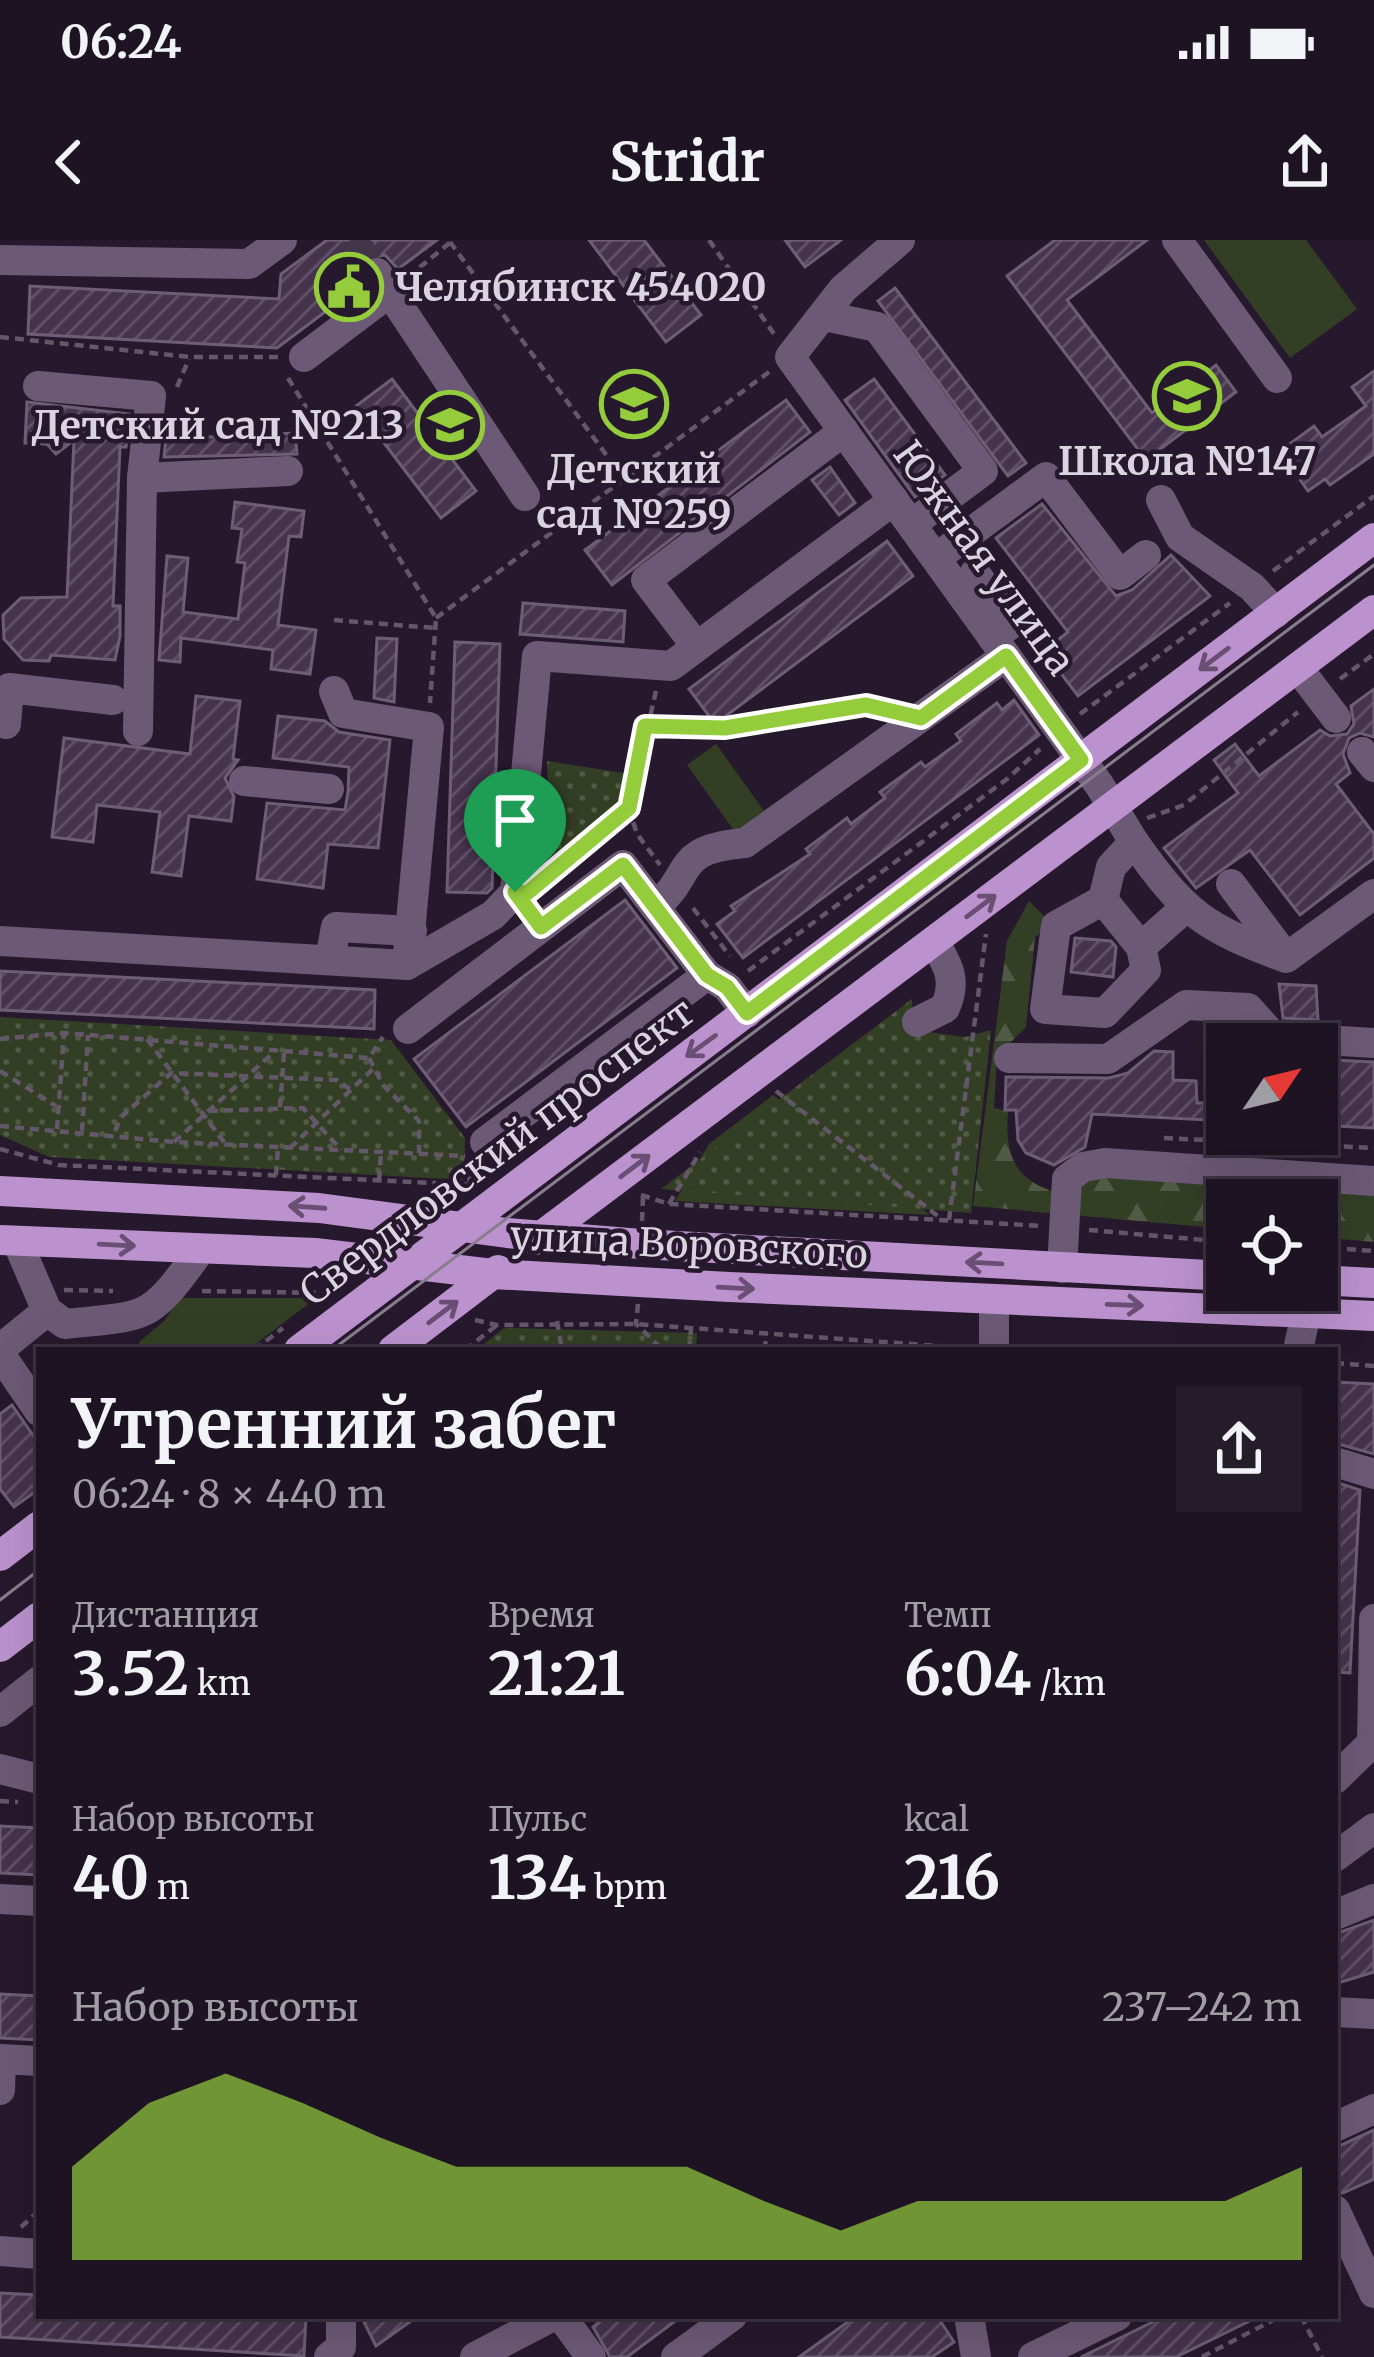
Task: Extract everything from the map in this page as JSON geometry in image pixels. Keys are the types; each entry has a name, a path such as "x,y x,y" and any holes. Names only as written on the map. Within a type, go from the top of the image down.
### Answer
{"main road":[{"name":"Свердловский проспект","path":"303,1347 1374,538"},
{"path":"397,1347 1374,610"},
{"name":"улица Воровского","path":"0,1191 320,1208 542,1236 1206,1275"},
{"name":"улица Воровского","path":"9,1240 416,1264 493,1274 1374,1316"},
{"path":"1338,1281 1374,1283"},
{"path":"0,1556 36,1528"},
{"path":"0,1647 36,1619"}],"street":[{"path":"0,260 88,250 189,252 249,264 282,240"},
{"path":"790,357 866,265 900,240"},
{"path":"1177,240 1276,378"},
{"path":"291,357 383,283 525,496"},
{"path":"0,941 407,964 493,915 515,892 537,656 671,665 903,512 983,471 878,327 825,316"},
{"name":"Южная улица","path":"790,357 1184,908"},
{"path":"38,386 151,396 142,478 138,731"},
{"path":"696,646 646,580 844,431"},
{"path":"142,478 288,471"},
{"path":"936,558 1046,477 1120,575 1145,555"},
{"path":"1160,500 1180,537 1252,586 1276,613"},
{"path":"664,895 680,868 713,845 745,843 921,718 999,646 1011,624 975,573"},
{"path":"1298,668 1336,718"},
{"path":"6,724 9,688 112,700"},
{"path":"334,691 343,713 429,727 407,964"},
{"path":"244,781 329,789"},
{"path":"1103,900 1141,947 1146,970 1105,1013 1045,1009 1056,926 1103,900 1111,867 1134,842"},
{"path":"397,1030 623,865 664,895 718,965 727,987 747,1013"},
{"path":"1231,884 1286,958"},
{"path":"515,892 541,927"},
{"path":"1286,958 1374,894"},
{"path":"1141,947 1184,908 1216,932 1286,958"},
{"path":"330,959 336,927 412,931"},
{"path":"917,1022 945,1009 952,992 952,975 934,942"},
{"path":"478,1149 718,965"},
{"path":"1009,1058 1108,1059 1186,1005 1248,1008 1274,1036 1374,1042"},
{"path":"1062,1268 1067,1179 1083,1167 1105,1163 1374,1181"},
{"path":"9,1240 47,1311 65,1324 143,1316 170,1291 201,1249"},
{"path":"994,1300 994,1347"},
{"path":"36,1406 0,1352 47,1311"},
{"path":"1299,1347 1306,1313"},
{"path":"1338,1463 1374,1474"},
{"path":"1338,1776 1374,1745 1374,1619"},
{"path":"0,1712 36,1684"},
{"path":"1338,1744 1374,1745"},
{"path":"0,1769 36,1778"},
{"path":"1338,1855 1374,1828"},
{"path":"0,1899 36,1900"},
{"path":"1338,1915 1374,1899"},
{"path":"1338,2012 1374,2014"},
{"path":"0,2090 1,2059 36,2061"},
{"path":"1338,2126 1374,2109"},
{"path":"1338,2216 1374,2293"},
{"path":"0,2251 36,2254"},
{"path":"329,2357 341,2347 341,2319"},
{"path":"475,2357 551,2319"},
{"path":"559,2319 591,2357"},
{"path":"676,2357 727,2319"},
{"path":"970,2319 976,2357"},
{"path":"1033,2357 1111,2319"}],"path":[{"path":"436,618 790,357 709,240"},
{"path":"383,283 451,241 624,479"},
{"path":"0,338 190,357 291,357 436,618 429,727"},
{"path":"334,620 435,628"},
{"path":"671,665 649,703 629,808 664,895 718,965"},
{"path":"645,726 725,728 866,705 921,718"},
{"path":"515,892 527,893 629,808"},
{"path":"772,1088 946,1220 987,924"},
{"path":"369,1058 397,1030"},
{"path":"57,1130 64,1033"},
{"path":"82,1131 88,1034"},
{"path":"0,1040 88,1034 369,1058 377,1065 383,1085 419,1121 419,1155"},
{"path":"147,1038 207,1112 226,1145"},
{"path":"174,1142 273,1053"},
{"path":"280,1109 284,1053"},
{"path":"290,1148 377,1065"},
{"path":"0,1071 38,1090 58,1108"},
{"path":"115,1133 121,1117 171,1073 336,1080 350,1089"},
{"path":"207,1112 303,1108 342,1151"},
{"path":"0,1126 174,1142 456,1156"},
{"path":"276,1175 278,1147"},
{"path":"469,1185 478,1149"},
{"path":"670,1204 701,1151"},
{"path":"379,1180 381,1152"},
{"path":"1338,1248 1374,1251"},
{"path":"557,1322 561,1347"},
{"path":"636,1324 661,1347"},
{"path":"469,1347 497,1325"},
{"path":"689,1347 691,1329"},
{"path":"765,1347 766,1332"},
{"path":"1338,1363 1374,1366"},
{"path":"1202,2357 1275,2319"},
{"path":"1303,2319 1322,2357"}],"green space":[{"path":"1204,240 1306,240 1357,309 1290,358"},
{"path":"716,744 764,811 735,832 687,765"},
{"path":"547,761 624,773 624,808 550,866"},
{"path":"1029,901 1051,923 1035,937 1026,1027 997,1056 994,1108 1008,1111 1010,1150 1020,1171 1052,1191 1090,1176 1206,1183 1206,1227 973,1206 1007,941"},
{"path":"912,999 913,1030 965,1037 991,1030 971,1213 661,1189"},
{"path":"0,1017 391,1040 465,1138 464,1180 49,1157 0,1135"},
{"path":"773,1095 930,1215 675,1201 709,1144"},
{"path":"1338,1190 1374,1192 1374,1242 1338,1239"},
{"path":"180,1298 316,1298 252,1347 141,1347 139,1342 164,1321"},
{"path":"504,1328 697,1333 696,1347 480,1347"}],"building":[{"path":"327,240 437,240 398,269 385,255 365,258 358,273 361,285 277,348 28,334 30,286 279,299 281,274"},
{"path":"589,240 644,240 701,315 666,342"},
{"path":"785,240 841,240 805,267"},
{"path":"1055,240 1147,240 1067,300 1152,413 1216,365 1236,392 1146,460 1007,276"},
{"path":"895,288 1026,463 1008,476 878,301"},
{"path":"1374,371 1374,454 1330,485 1325,479 1308,491 1280,451 1314,426 1322,437 1366,406 1352,387"},
{"path":"392,379 476,491 441,518 356,406"},
{"path":"874,379 945,475 915,497 845,400"},
{"path":"786,400 810,432 612,585 585,550"},
{"path":"27,402 129,414 126,447 120,447 113,606 120,606 120,636 115,660 51,655 49,661 23,660 4,639 3,615 21,598 67,597 74,440 56,454 47,444 25,443"},
{"path":"295,433 297,454 164,457 166,439"},
{"path":"830,467 855,503 839,515 812,480"},
{"path":"235,502 304,511 301,537 289,536 278,625 316,630 310,674 271,669 273,650 181,638 180,662 159,660 167,556 188,558 183,612 238,619 245,563 237,562 242,529 232,528"},
{"path":"1042,504 1116,596 1132,590 1171,555 1210,596 1078,696 1044,651 1068,632 996,538"},
{"path":"887,541 913,576 715,724 689,689"},
{"path":"523,603 625,611 623,642 520,634"},
{"path":"377,638 397,639 394,702 374,698"},
{"path":"455,642 500,644 492,888 487,893 447,892"},
{"path":"1374,689 1374,737 1360,733 1349,738 1343,754 1350,773 1336,784 1374,834 1374,858 1300,915 1250,850 1196,888 1164,848 1238,793 1214,760 1235,744 1259,776 1320,730 1330,736 1347,734 1354,724 1351,706"},
{"path":"196,696 240,701 233,759 238,760 225,778 234,797 231,821 189,816 181,876 152,872 160,812 97,805 93,842 52,837 64,738 190,754"},
{"path":"1014,700 1039,735 743,958 717,924 735,911 731,906 810,854 806,849 847,818 851,824 885,798 880,792 921,762 925,767 961,741 956,734 997,703 1002,710"},
{"path":"278,716 325,721 339,732 390,740 378,848 328,844 323,888 257,879 267,803 345,810 348,792 349,767 273,758"},
{"path":"625,900 677,968 466,1127 414,1059"},
{"path":"1075,938 1111,941 1116,947 1113,977 1071,972"},
{"path":"0,971 375,990 374,1029 0,1010"},
{"path":"1279,984 1316,986 1318,1020 1283,1018"},
{"path":"1154,1051 1173,1052 1173,1080 1196,1081 1197,1103 1206,1103 1206,1120 1092,1114 1085,1147 1054,1165 1026,1153 1018,1140 1016,1110 1005,1110 1006,1077 1109,1078 1128,1073"},
{"path":"1338,1060 1374,1062 1374,1128 1338,1126"},
{"path":"1338,1382 1374,1384 1374,1454 1338,1444"},
{"path":"12,1405 36,1440 36,1491 14,1507 0,1489 0,1414"},
{"path":"1338,1483 1360,1490 1350,1673 1338,1672"},
{"path":"0,1826 36,1828 36,1875 0,1873"},
{"path":"1374,1920 1374,1972 1338,1983 1338,1933"},
{"path":"0,1994 36,1996 36,2040 0,2038"},
{"path":"1374,2130 1374,2179 1338,2192 1338,2147"},
{"path":"0,2293 36,2295 36,2319 306,2319 304,2356 0,2337"},
{"path":"362,2319 414,2319 376,2346"},
{"path":"603,2319 678,2319 627,2357 610,2357 593,2327"},
{"path":"852,2319 939,2319 954,2342 932,2357 799,2357"},
{"path":"1159,2319 1254,2319 1176,2357 1081,2357"}],"tunnel":[{"path":"351,240 377,273"}],"tram line":[{"path":"336,1347 1374,565"},
{"path":"0,1600 36,1572"}],"place":[{"name":"Челябинск 454020","path":"349,287"},
{"name":"Школа №147","path":"1187,396"},
{"name":"Детский сад №259","path":"634,404"},
{"name":"Детский сад №213","path":"450,425"}],"route":[{"path":"1006,656 1081,760 747,1013 727,987 707,975 623,865 541,927 515,892 527,893 629,808 645,726 725,728 866,705 921,718 1006,656"}]}
